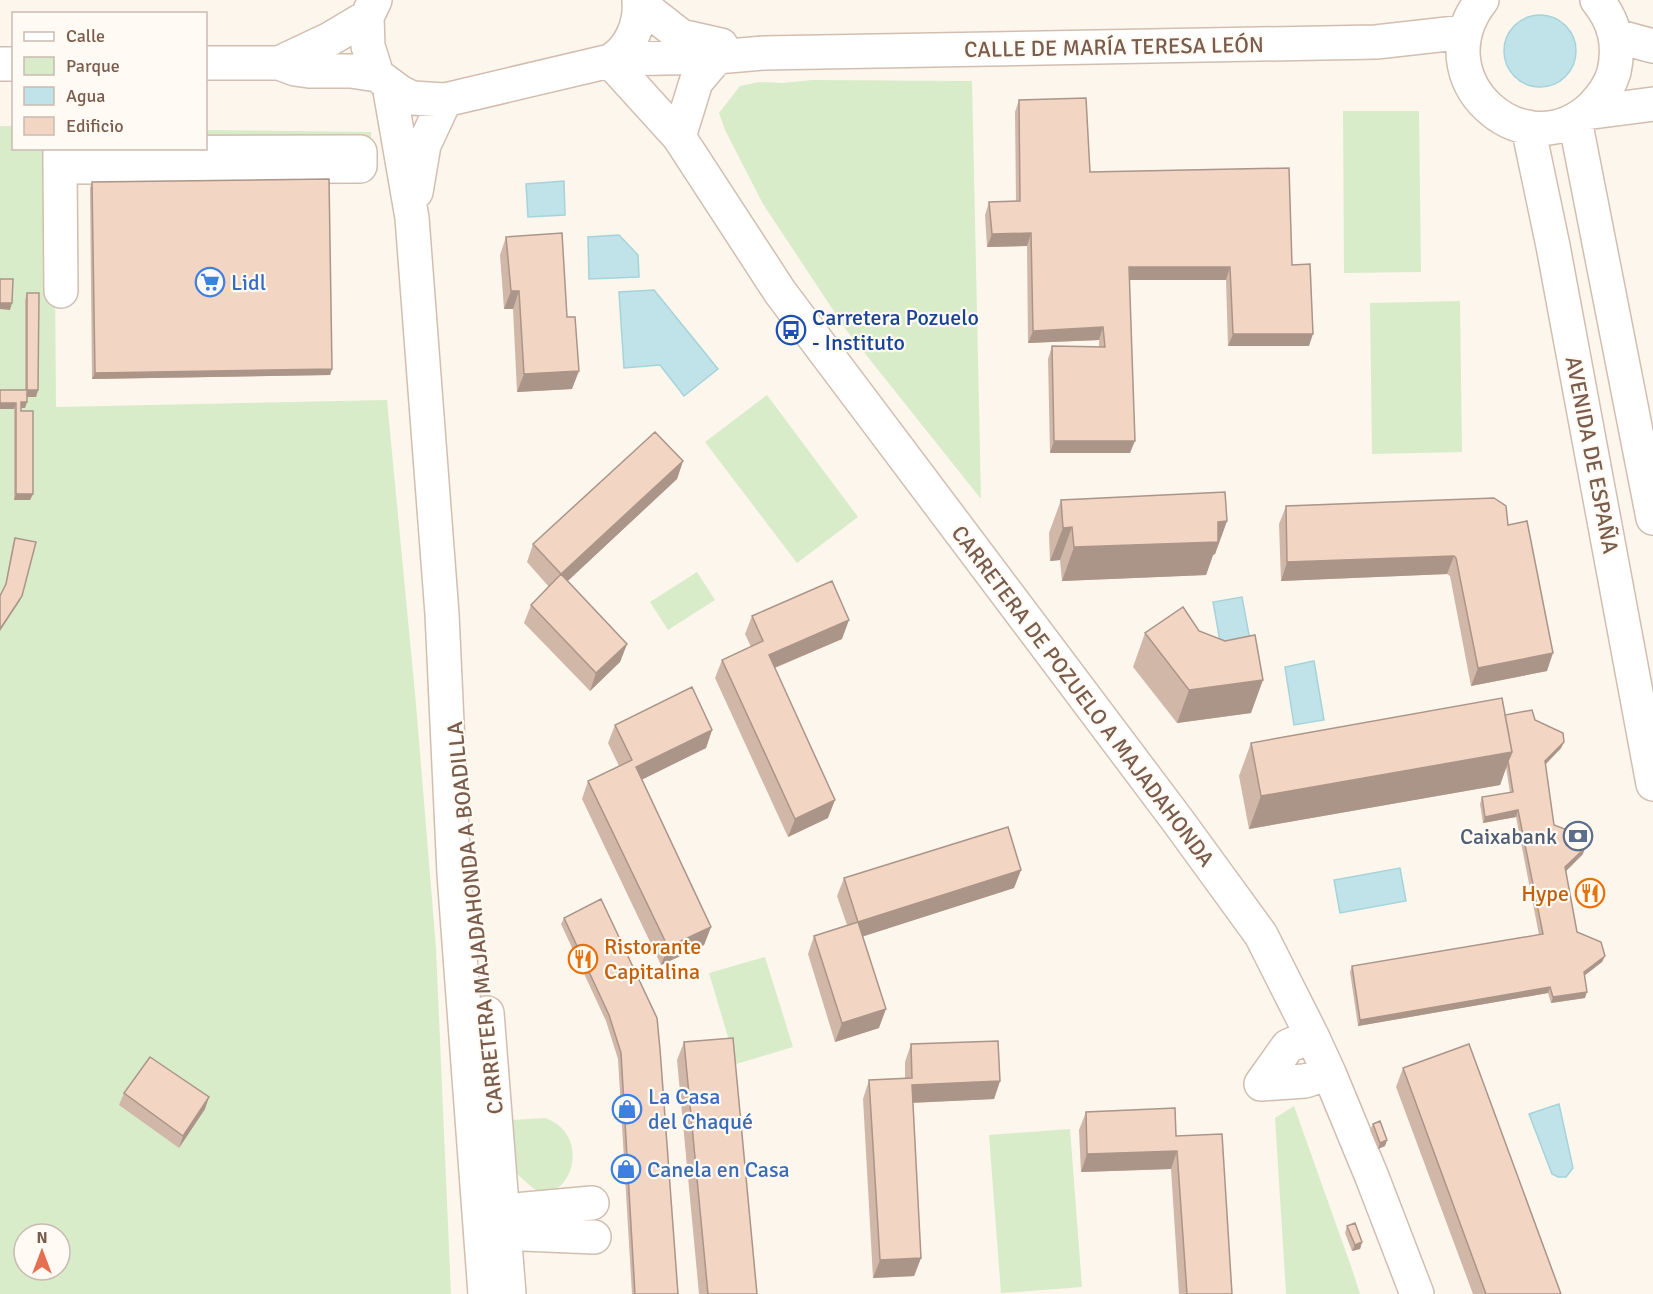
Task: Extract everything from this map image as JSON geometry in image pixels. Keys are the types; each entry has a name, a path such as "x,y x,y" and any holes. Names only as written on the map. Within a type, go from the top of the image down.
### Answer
{"street":[{"path":"1482,0 1473,12 1465,32 1462,53 1466,75 1475,93 1489,109 1508,121 1528,127 1553,127 1580,116 1653,104"},
{"path":"1580,116 1601,98 1612,79 1617,58 1616,36 1608,13 1597,0"},
{"path":"207,63 279,63 309,71 351,71 383,80 400,93 412,98 445,100 613,60 629,45 636,26 639,2"},
{"name":"CALLE DE MARÍA TERESA LEÓN","path":"639,2 681,36 764,53"},
{"path":"279,63 330,39 371,8"},
{"path":"371,8 368,46 383,80"},
{"name":"CALLE DE MARÍA TERESA LEÓN","path":"613,60 717,57 764,53 1376,42 1465,32"},
{"path":"1616,36 1653,46"},
{"path":"679,137 696,82 717,57"},
{"name":"CARRETERA DE POZUELO A MAJADAHONDA","path":"613,60 679,137 780,292 1178,821 1261,935 1329,1073 1372,1176 1417,1294"},
{"name":"CARRETERA MAJADAHONDA A BOADILLA","path":"383,80 412,218 442,614 454,874 485,1294"},
{"name":"CARRETERA MAJADAHONDA A BOADILLA","path":"412,218 424,145 445,100"},
{"path":"1580,116 1653,518"},
{"name":"AVENIDA DE ESPAÑA","path":"1528,127 1553,246 1653,784"},
{"path":"360,152 360,166 62,155 66,153 360,152"},
{"path":"61,291 62,155"},
{"name":"CARRETERA MAJADAHONDA A BOADILLA","path":"442,614 479,926 505,1222 509,1294"},
{"name":"CARRETERA MAJADAHONDA A BOADILLA","path":"454,874 470,960 489,1199 505,1222"},
{"path":"1312,1036 1288,1046 1262,1084 1305,1081 1329,1073"},
{"path":"592,1203 515,1210 505,1222 524,1234 594,1238"},
{"name":"CARRETERA MAJADAHONDA A BOADILLA","path":"495,1294 493,1245 505,1222"}],"green space":[{"path":"812,80 972,81 981,499 847,331 763,204 725,130 719,113 740,86 760,82 783,83"},
{"path":"1343,111 1419,111 1421,272 1344,273"},
{"path":"0,126 12,126 12,150 54,150 56,407 387,400 416,704 436,948 451,1294 0,1294"},
{"path":"207,130 371,132 371,142 207,140"},
{"path":"1460,301 1462,452 1372,454 1370,303"},
{"path":"767,395 858,517 797,563 705,442"},
{"path":"697,572 715,600 668,630 650,602"},
{"path":"765,957 793,1047 736,1064 709,973"},
{"path":"1294,1106 1360,1294 1286,1294 1275,1118"},
{"path":"545,1118 560,1126 569,1138 572,1164 568,1177 560,1186 550,1191 538,1191 516,1173 513,1120"},
{"path":"1070,1129 1082,1287 1001,1293 989,1135"}],"water":[{"path":"1533,15 1547,15 1566,25 1576,44 1576,58 1566,77 1547,87 1533,87 1514,77 1504,58 1504,44 1514,25"},
{"path":"564,181 565,215 528,217 526,184"},
{"path":"619,235 638,255 639,277 589,279 588,237"},
{"path":"654,290 718,369 684,396 660,365 624,368 619,292"},
{"path":"1242,597 1251,646 1222,652 1213,602"},
{"path":"1314,661 1324,720 1294,725 1285,667"},
{"path":"1400,868 1406,901 1340,913 1334,880"},
{"path":"1559,1104 1573,1168 1566,1177 1552,1174 1529,1114"}],"building":[{"path":"1086,98 1090,172 1289,168 1292,265 1310,264 1313,334 1233,334 1230,267 1129,267 1135,441 1054,441 1052,346 1105,347 1103,327 1033,331 1031,233 992,234 989,202 1020,201 1019,100"},
{"name":"Lidl","path":"329,179 332,369 95,373 92,182"},
{"path":"562,233 567,317 575,317 579,371 524,374 519,291 511,291 506,237"},
{"path":"0,279 13,279 12,303 0,303"},
{"path":"27,293 39,293 38,390 27,390"},
{"path":"0,390 27,390 27,402 21,402 21,411 33,411 33,494 16,494 16,403 0,403"},
{"path":"655,432 683,461 561,574 533,544"},
{"path":"1225,492 1227,521 1218,522 1218,542 1074,547 1072,527 1063,528 1061,500"},
{"path":"1494,498 1506,506 1508,525 1527,521 1553,653 1478,668 1454,556 1287,562 1286,506"},
{"path":"15,538 36,542 22,596 0,629 0,596 6,584"},
{"path":"561,574 627,644 596,673 531,605"},
{"path":"832,581 849,620 769,655 835,800 795,819 722,660 763,641 752,616"},
{"path":"1183,607 1199,631 1225,641 1255,635 1263,680 1189,690 1145,633"},
{"path":"692,687 712,730 636,767 711,927 668,947 588,781 632,760 615,725"},
{"path":"1502,698 1512,752 1261,796 1251,743"},
{"path":"1532,710 1535,720 1563,733 1564,742 1545,761 1554,825 1583,836 1585,848 1565,867 1577,932 1601,942 1605,956 1584,972 1587,992 1553,997 1550,987 1360,1020 1352,966 1543,934 1518,810 1485,817 1482,797 1513,792 1508,761 1512,752 1505,715"},
{"path":"1008,827 1021,870 858,922 844,878"},
{"path":"601,899 657,1018 678,1294 635,1294 621,1053 609,1015 564,918"},
{"path":"858,922 886,1009 842,1023 814,936"},
{"path":"733,1038 757,1294 708,1294 684,1042"},
{"path":"998,1041 1000,1081 912,1085 921,1258 880,1260 869,1080 912,1078 911,1044"},
{"path":"1469,1044 1561,1294 1486,1294 1403,1068"},
{"path":"150,1057 209,1097 183,1136 124,1093"},
{"path":"1175,1108 1176,1136 1222,1134 1232,1294 1187,1294 1177,1151 1087,1154 1086,1112"},
{"path":"1380,1121 1387,1140 1380,1143 1373,1124"},
{"path":"1355,1223 1362,1242 1355,1245 1347,1226"}],"place":[{"name":"Lidl","path":"210,282"},
{"name":"Carretera Pozuelo - Instituto","path":"791,330"},
{"name":"Caixabank","path":"1578,836"},
{"name":"Hype","path":"1590,893"},
{"name":"Ristorante Capitalina","path":"583,959"},
{"name":"La Casa del Chaqué","path":"627,1109"},
{"name":"Canela en Casa","path":"626,1169"}]}
